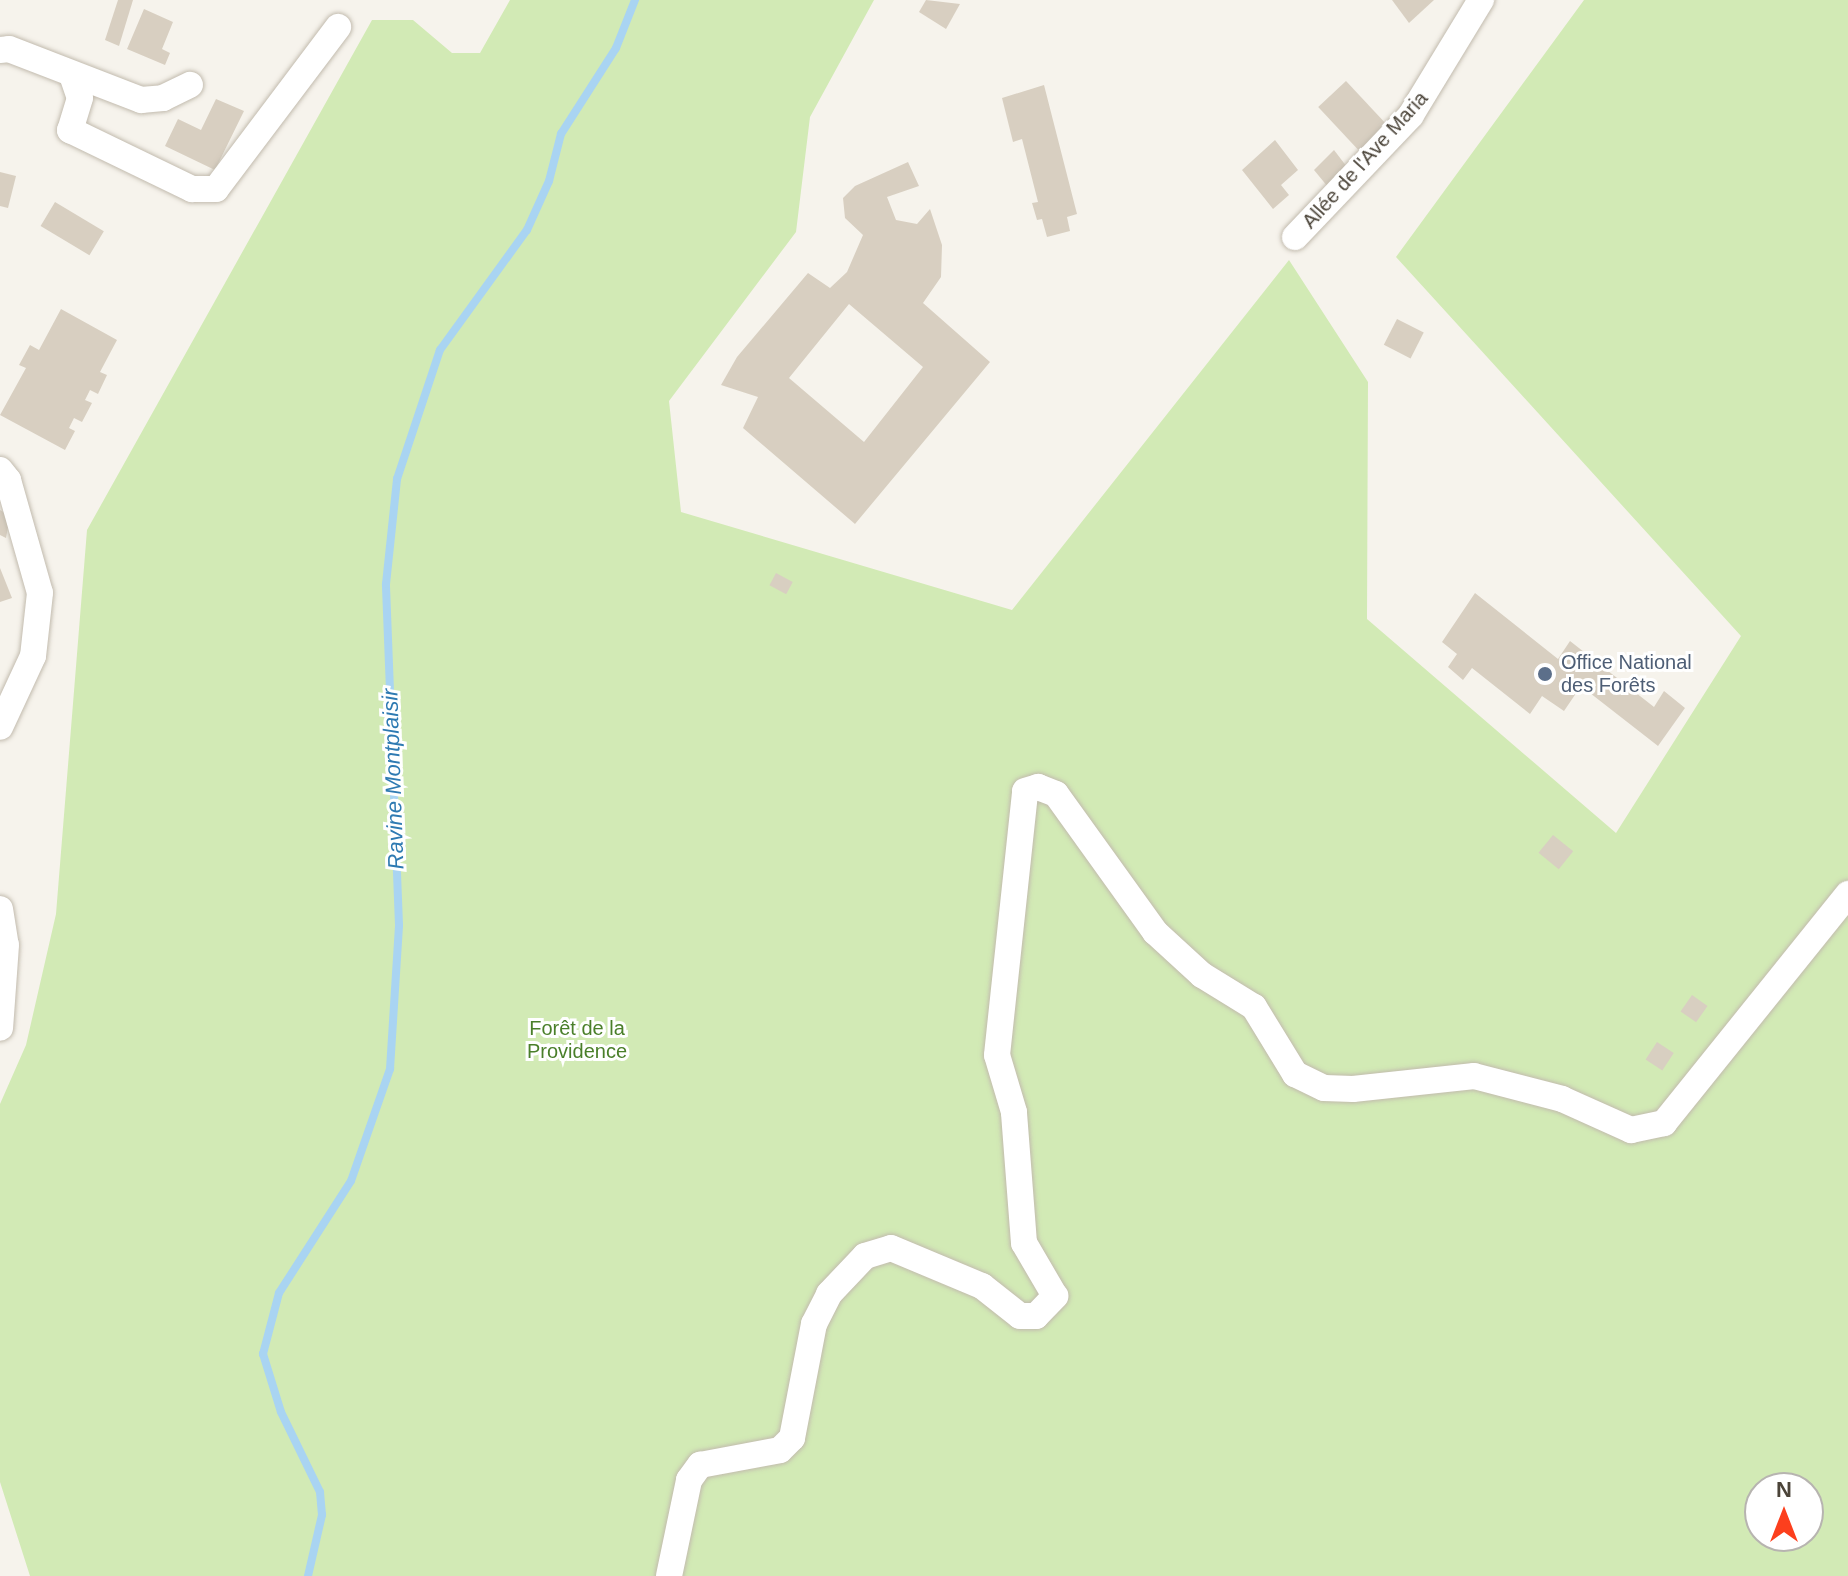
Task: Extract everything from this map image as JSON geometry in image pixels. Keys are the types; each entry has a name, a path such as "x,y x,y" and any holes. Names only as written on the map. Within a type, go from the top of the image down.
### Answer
{"street":[{"name":"Allée de l'Ave Maria","path":"1295,237 1411,115 1481,0"},
{"path":"72,75 80,98 70,130 192,189 216,189 338,27"},
{"path":"0,50 141,100 163,98 190,85"},
{"path":"0,470 8,480 40,593 33,656 0,727"},
{"path":"669,1576 689,1480 700,1465 780,1450 792,1438 814,1324 829,1294 865,1256 891,1248 982,1286 1020,1316 1036,1316 1055,1296 1024,1243 1014,1112 997,1055 1025,791 1038,787 1056,794 1155,932 1202,975 1254,1007 1295,1074 1324,1088 1353,1089 1474,1076 1562,1099 1631,1130 1664,1123 1848,894"},
{"path":"0,909 3,942 0,1028"}],"green space":[{"name":"Forêt de la Providence","path":"510,0 874,0 810,117 796,232 669,401 681,512 1012,610 1289,260 1368,382 1367,619 1616,833 1741,636 1396,257 1584,0 1848,0 1848,1576 30,1576 0,1482 0,1104 26,1045 56,914 87,530 372,20 413,20 452,53 480,53"}],"building":[{"path":"118,0 133,0 119,46 105,40"},
{"path":"926,0 960,4 946,29 919,12"},
{"path":"1392,0 1434,0 1409,23"},
{"path":"144,9 173,22 162,49 170,53 165,65 127,49"},
{"path":"1346,81 1390,128 1362,154 1318,107"},
{"path":"1044,85 1077,214 1067,217 1070,231 1047,237 1042,219 1037,220 1032,203 1038,202 1022,139 1013,142 1002,98"},
{"path":"216,99 244,111 215,170 165,146 178,119 201,130"},
{"path":"1275,140 1298,170 1281,185 1289,195 1273,209 1242,170"},
{"path":"1334,150 1347,167 1328,187 1314,170"},
{"path":"908,162 919,186 887,197 896,220 917,224 930,209 942,245 941,277 923,303 990,362 855,524 743,428 758,397 721,385 737,357 808,273 830,288 847,272 863,235 845,218 843,198 855,186","holes":["849,304 923,367 864,442 789,378"]},
{"path":"0,172 16,176 8,208 0,206"},
{"path":"55,202 104,231 89,255 41,226"},
{"path":"61,309 117,340 100,372 107,375 98,394 90,390 85,400 92,403 82,422 74,418 69,428 75,431 65,450 0,415 26,368 19,365 30,345 39,350"},
{"path":"1397,319 1424,333 1411,358 1384,345"},
{"path":"0,510 10,516 6,538 0,535"},
{"path":"0,568 12,598 0,602"},
{"path":"776,573 793,582 786,594 769,585"},
{"name":"Office National des Forêts","path":"1475,593 1558,659 1570,641 1654,707 1664,691 1685,708 1658,746 1581,686 1564,711 1542,696 1530,714 1472,668 1463,680 1448,667 1457,654 1442,642"},
{"path":"1553,835 1573,851 1559,869 1539,853"},
{"path":"1692,995 1708,1006 1696,1022 1681,1011"},
{"path":"1657,1042 1674,1053 1662,1071 1646,1060"}],"waterway":[{"name":"Ravine Montplaisir","path":"308,1576 322,1515 320,1492 281,1412 263,1354 279,1293 351,1181 390,1069 399,925 386,584 397,479 440,350 527,230 549,181 561,134 616,48 635,0"}],"place":[{"name":"Office National des Forêts","path":"1545,674"}]}
